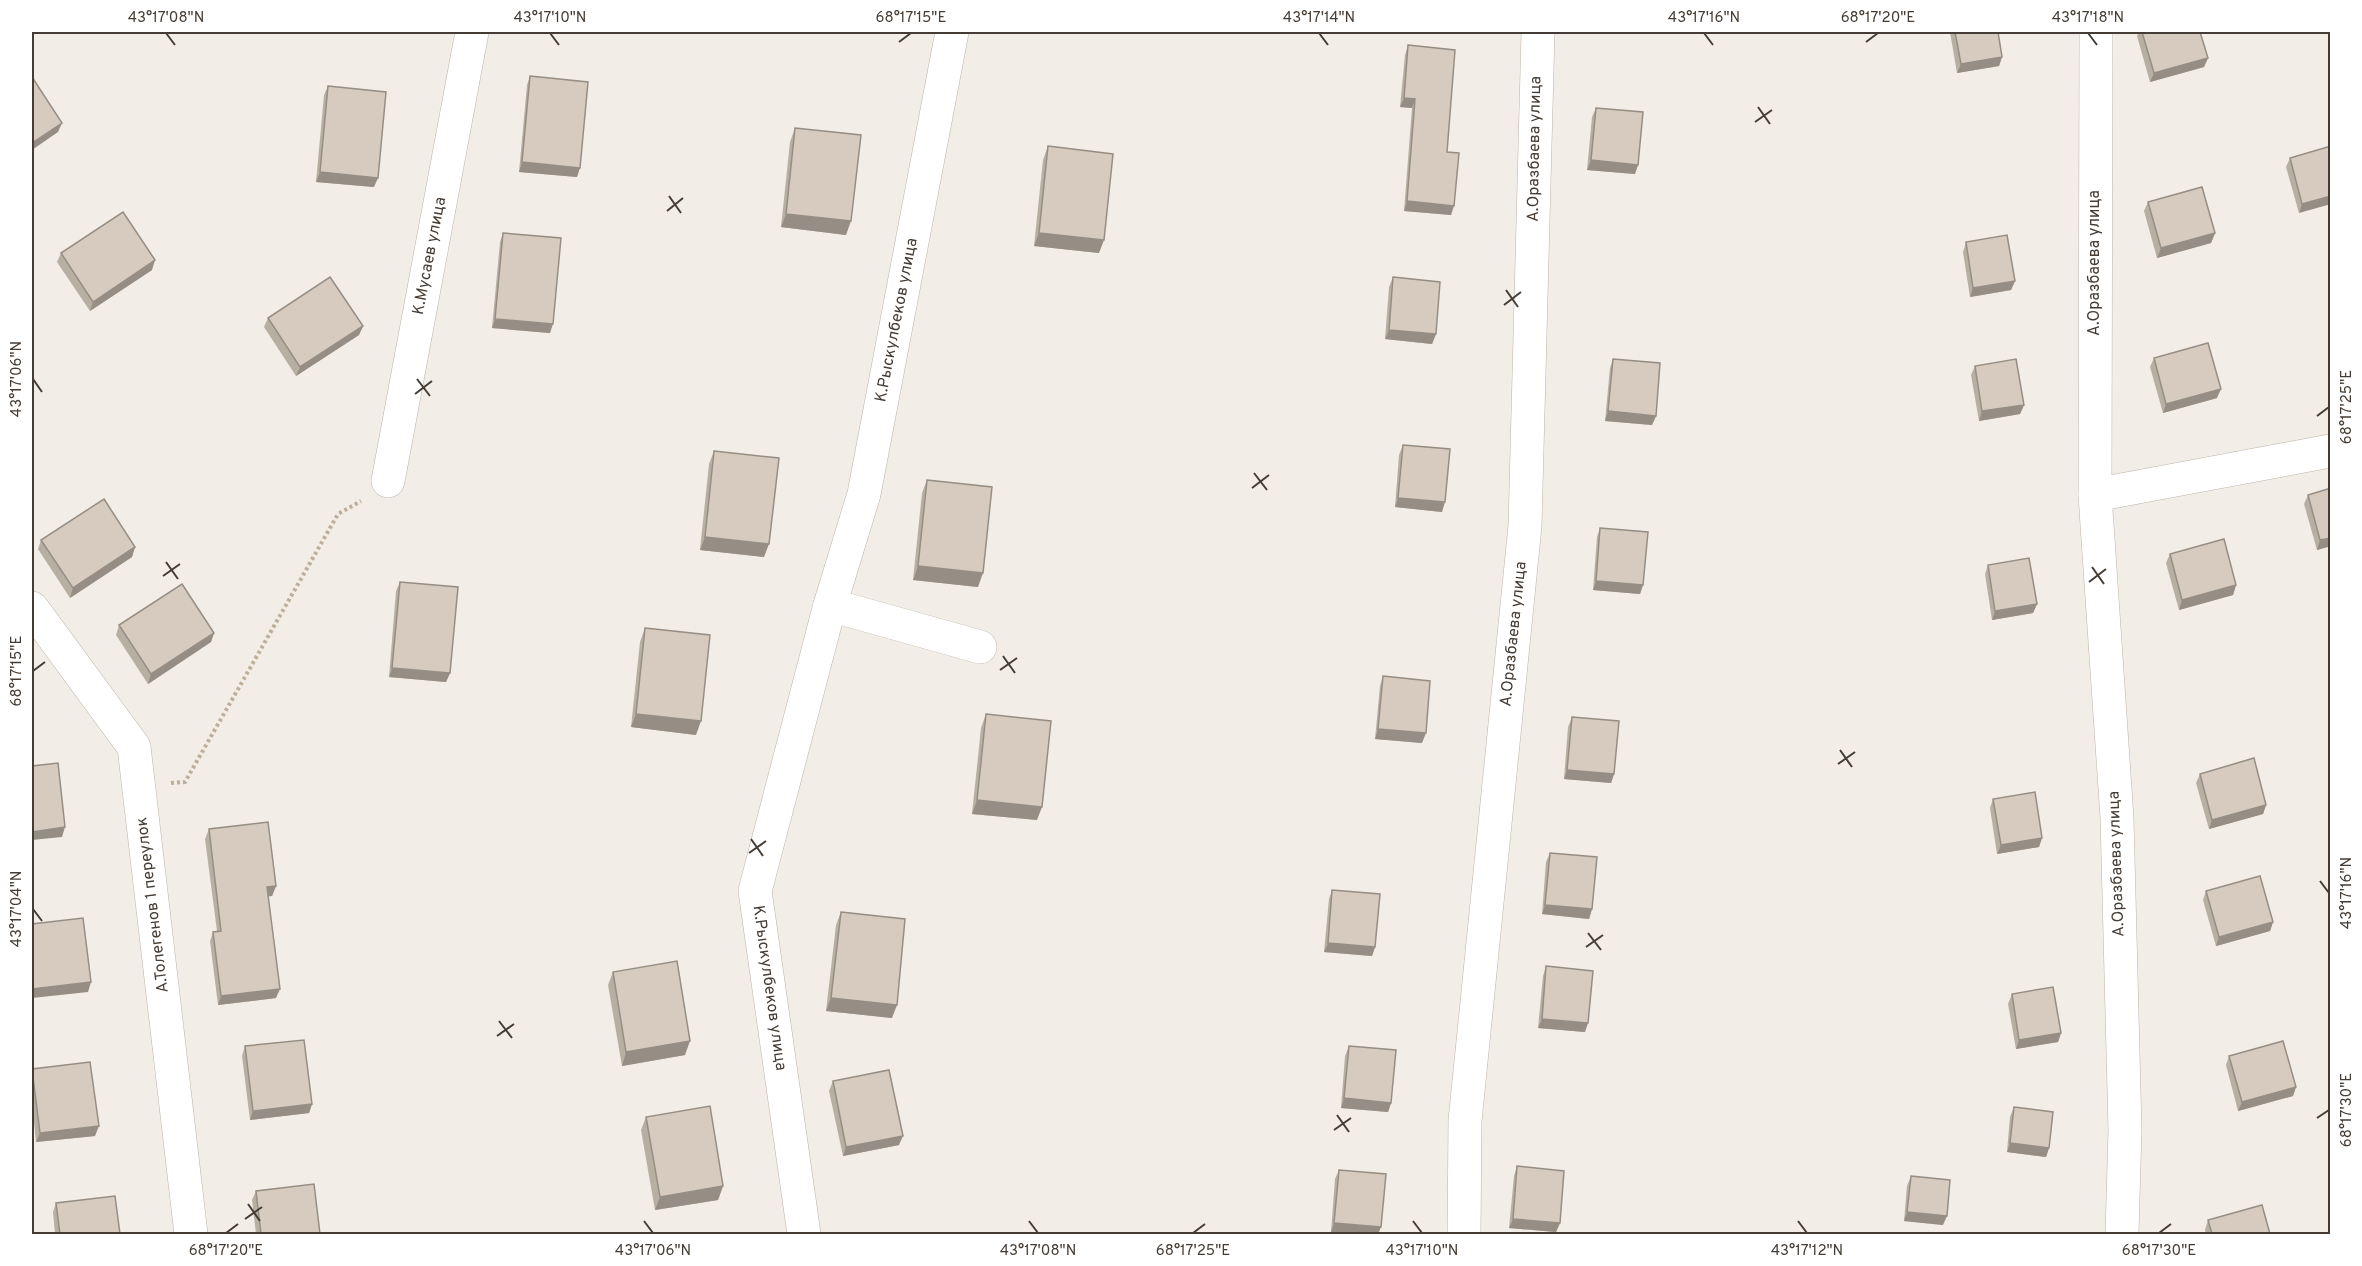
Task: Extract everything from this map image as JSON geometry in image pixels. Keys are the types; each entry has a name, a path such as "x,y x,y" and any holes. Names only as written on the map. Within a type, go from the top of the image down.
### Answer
{"street":[{"name":"К.Мусаев улица","path":"388,481 472,32"},
{"name":"К.Рыскулбеков улица","path":"804,1234 755,891 830,605 864,494 952,32"},
{"name":"А.Оразбаева улица","path":"1464,1234 1465,1121 1525,526 1538,32"},
{"name":"А.Оразбаева улица","path":"2096,32 2095,495 2117,818 2125,1130 2122,1234"},
{"path":"2095,495 2331,451"},
{"path":"830,605 980,647"},
{"name":"А.Толегенов 1 переулок","path":"32,608 134,747 191,1234"}],"path":[{"path":"139,787 186,782 338,514 388,481"}],"building":[{"path":"1955,32 1998,32 2002,57 1961,64"},
{"path":"2142,32 2200,32 2208,58 2154,73"},
{"path":"1408,45 1455,50 1447,152 1459,153 1454,206 1407,201 1415,99 1404,98"},
{"path":"530,76 588,82 580,168 522,162"},
{"path":"32,77 62,123 32,143"},
{"path":"328,86 386,92 378,178 320,172"},
{"path":"1596,108 1643,112 1638,165 1591,160"},
{"path":"795,128 861,135 851,221 786,214"},
{"path":"1048,146 1113,154 1104,240 1039,233"},
{"path":"2331,146 2331,196 2302,204 2290,158"},
{"path":"2202,187 2215,233 2161,248 2148,202"},
{"path":"123,212 155,260 93,302 61,253"},
{"path":"503,233 561,238 553,324 495,319"},
{"path":"2007,235 2015,281 1973,288 1966,242"},
{"path":"330,277 363,326 300,367 268,318"},
{"path":"1393,277 1440,282 1436,334 1389,330"},
{"path":"2208,343 2221,389 2166,404 2154,358"},
{"path":"1613,359 1660,363 1656,416 1608,411"},
{"path":"2016,359 2024,405 1982,411 1975,366"},
{"path":"1403,445 1450,449 1445,502 1398,498"},
{"path":"714,451 779,458 769,544 705,537"},
{"path":"927,480 992,487 983,573 918,566"},
{"path":"2331,488 2331,538 2320,540 2308,495"},
{"path":"104,499 135,547 73,588 41,540"},
{"path":"1600,528 1648,532 1643,585 1596,581"},
{"path":"2224,539 2236,585 2182,600 2170,554"},
{"path":"2029,558 2037,604 1995,611 1988,565"},
{"path":"400,582 458,587 450,673 392,668"},
{"path":"182,584 214,633 151,674 119,625"},
{"path":"645,628 710,635 701,721 636,714"},
{"path":"1383,676 1430,681 1426,733 1378,729"},
{"path":"986,714 1051,721 1042,807 977,800"},
{"path":"1572,717 1619,721 1614,774 1567,770"},
{"path":"2254,758 2266,805 2212,820 2200,774"},
{"path":"58,763 65,827 32,832 32,766"},
{"path":"2035,792 2042,838 2001,845 1993,799"},
{"path":"268,822 276,886 267,887 280,989 221,996 213,932 221,931 209,829"},
{"path":"1550,853 1597,857 1592,909 1545,905"},
{"path":"2260,876 2273,922 2219,937 2206,891"},
{"path":"1332,890 1380,894 1375,947 1328,943"},
{"path":"841,912 905,919 897,1005 831,998"},
{"path":"83,918 91,982 32,989 32,924"},
{"path":"677,961 690,1041 626,1052 613,972"},
{"path":"1546,966 1593,971 1588,1023 1542,1019"},
{"path":"2053,987 2061,1033 2019,1040 2012,994"},
{"path":"304,1040 312,1104 253,1111 245,1046"},
{"path":"2283,1041 2296,1087 2242,1102 2229,1056"},
{"path":"1349,1046 1396,1050 1391,1103 1344,1098"},
{"path":"90,1062 99,1126 40,1133 32,1069"},
{"path":"889,1070 903,1136 846,1147 833,1081"},
{"path":"710,1106 723,1186 660,1197 646,1117"},
{"path":"2014,1107 2053,1112 2049,1148 2010,1143"},
{"path":"1517,1166 1564,1171 1560,1223 1513,1219"},
{"path":"1339,1170 1386,1174 1381,1227 1334,1223"},
{"path":"1911,1176 1950,1180 1947,1216 1907,1212"},
{"path":"314,1184 320,1234 261,1234 256,1191"},
{"path":"115,1196 120,1234 60,1234 56,1203"},
{"path":"2262,1205 2270,1234 2212,1234 2208,1220"}]}
